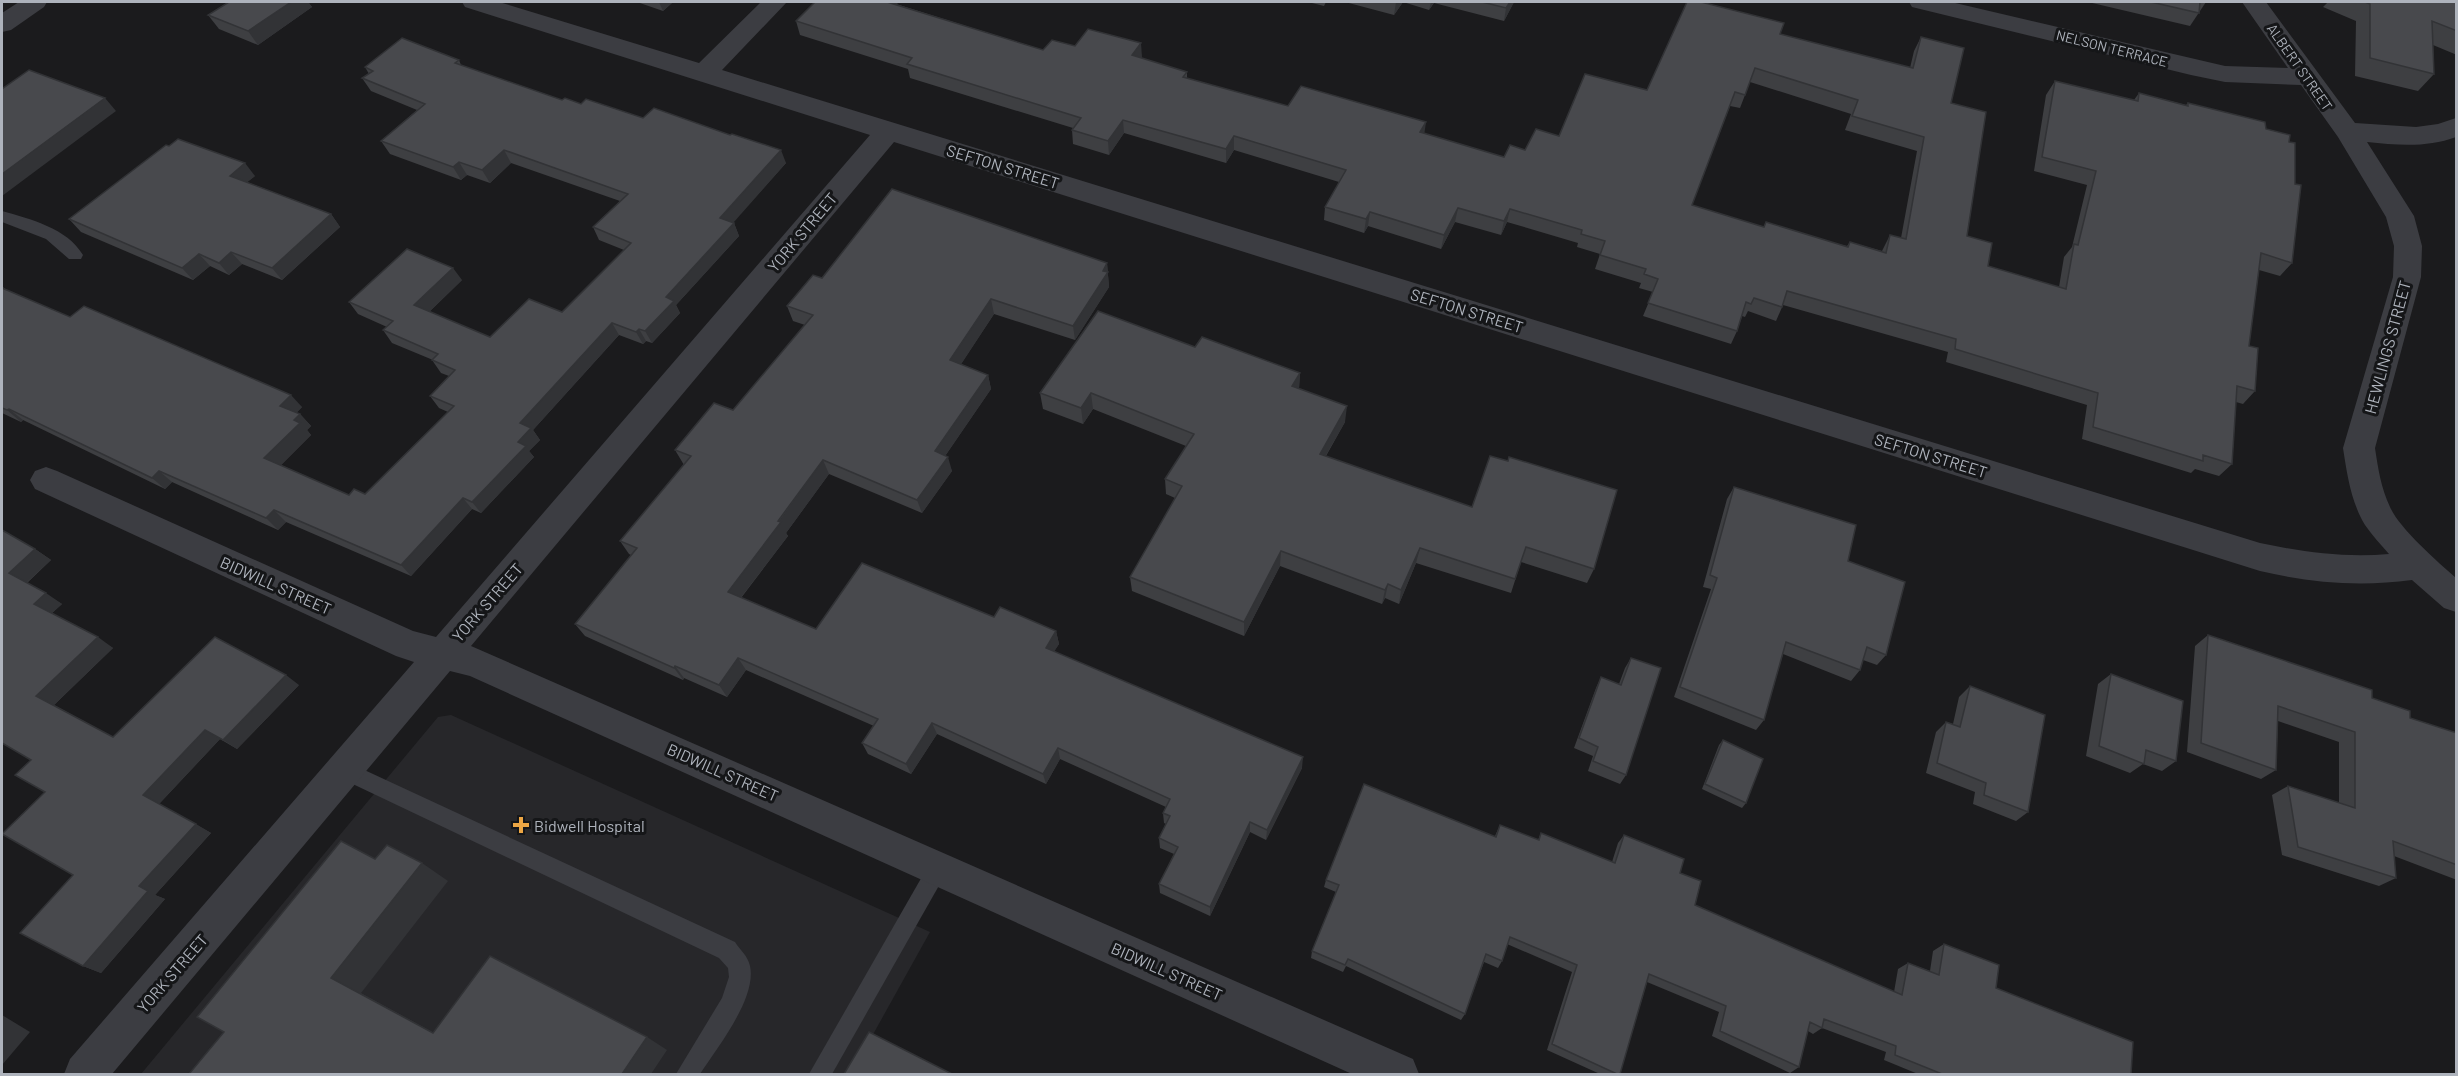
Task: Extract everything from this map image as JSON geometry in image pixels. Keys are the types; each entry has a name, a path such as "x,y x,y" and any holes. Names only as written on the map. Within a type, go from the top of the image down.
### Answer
{"street":[{"path":"2,24 35,2"},
{"name":"SEFTON STREET","path":"474,2 2260,557 2302,567 2341,572 2380,571 2418,565"},
{"path":"705,72 775,2"},
{"name":"NELSON TERRACE","path":"1921,2 2225,74 2306,77"},
{"name":"ALBERT STREET","path":"2254,2 2347,131"},
{"path":"2347,131 2424,136 2446,133 2457,127"},
{"name":"YORK STREET","path":"85,1074 889,130"},
{"name":"HEWLINGS STREET","path":"2347,131 2400,216 2408,246 2407,277 2359,448 2362,477 2377,516 2418,565"},
{"name":"BIDWILL STREET","path":"46,480 408,645 475,662 1398,1074"},
{"path":"2418,565 2457,598"}],"lane":[{"path":"2,216 56,237 69,246 75,255"},
{"path":"345,770 727,951 738,964 739,982 730,1006 687,1074"},
{"path":"820,1074 938,868"}],"shaded area":[{"name":"Bidwell Hospital","path":"451,715 930,932 851,1074 141,1074 438,717"}],"building":[{"path":"229,2 291,2 248,31 208,15"},
{"path":"815,2 887,2 1043,50 1052,40 1075,46 1088,29 1141,43 1132,55 1187,72 1183,77 1288,106 1301,86 1426,122 1420,132 1504,157 1510,145 1525,150 1536,129 1559,136 1585,74 1647,90 1687,2 1701,2 1784,23 1780,34 1913,68 1921,37 1964,48 1951,103 1986,112 1967,236 1992,243 1988,266 2066,289 2074,244 2078,245 2096,171 2042,157 2055,81 2138,101 2139,93 2188,106 2188,103 2265,122 2266,129 2290,135 2289,142 2295,143 2295,184 2301,185 2292,263 2261,253 2249,346 2258,348 2255,391 2237,386 2232,464 2203,455 2203,461 2093,427 2098,393 1955,349 1956,339 1787,291 1782,307 1754,298 1751,304 1746,302 1737,331 1648,303 1658,279 1644,274 1646,269 1600,255 1605,241 1581,234 1582,230 1510,209 1504,221 1458,208 1444,235 1370,212 1366,219 1325,207 1346,170 1234,136 1226,149 1123,120 1108,141 1072,130 1081,118 907,64 912,58 796,21","holes":["1755,68 1858,100 1852,116 1924,137 1906,239 1890,235 1886,253 1850,242 1848,247 1766,222 1764,227 1692,205 1735,92 1745,95"]},
{"path":"1482,2 1510,2 1506,8"},
{"path":"2151,2 2200,2 2199,13"},
{"path":"2365,2 2457,2 2457,31 2432,21 2434,74 2370,58 2370,4"},
{"path":"402,38 459,60 455,63 562,100 565,98 581,104 586,99 643,118 654,108 781,150 720,218 734,223 666,297 674,301 645,331 639,329 636,332 612,323 520,423 531,428 518,442 526,446 472,502 463,498 401,565 274,510 266,518 159,471 152,478 9,409 2,408 2,288 70,317 84,306 291,395 280,406 300,414 294,420 300,423 264,458 349,495 354,489 365,494 454,406 430,396 455,370 432,360 438,354 383,330 393,321 349,302 407,249 453,268 414,305 490,337 529,299 562,312 631,243 593,227 628,194 504,150 482,170 459,162 453,167 381,141 425,104 362,78 373,71 365,67"},
{"path":"29,70 105,98 2,174 2,89"},
{"path":"178,139 245,163 230,176 331,214 272,268 231,252 219,263 199,254 182,268 69,219 166,145 169,146"},
{"path":"892,189 1107,263 1103,271 1108,272 1073,326 991,299 950,360 988,375 935,451 948,457 917,500 823,460 778,521 781,522 728,592 816,629 862,563 994,617 1000,607 1056,631 1046,648 1303,757 1267,830 1250,822 1210,907 1159,884 1178,847 1159,838 1170,816 1163,813 1170,799 1058,748 1043,774 932,723 906,764 862,743 878,719 738,658 719,685 675,666 674,668 575,624 637,548 620,541 691,456 675,450 714,403 733,410 813,315 787,306 813,275 822,278"},
{"path":"1098,311 1195,347 1202,337 1300,373 1292,386 1347,406 1320,454 1472,507 1490,456 1508,461 1509,457 1617,490 1594,569 1526,547 1515,579 1420,548 1401,590 1388,584 1385,590 1281,551 1244,622 1130,577 1182,486 1165,479 1194,434 1091,393 1081,408 1040,393"},
{"path":"1734,487 1856,525 1848,561 1905,582 1886,655 1867,647 1860,670 1786,642 1764,720 1680,687 1717,578 1710,575"},
{"path":"2,530 35,549 9,573 46,593 34,604 98,637 36,696 113,737 215,637 286,675 223,740 205,730 143,795 196,824 139,886 148,891 83,966 20,933 73,875 2,834 45,792 15,775 31,760 2,743"},
{"path":"2208,635 2372,690 2372,698 2410,711 2410,718 2457,733 2457,865 2393,841 2396,878 2298,847 2288,786 2355,808 2355,732 2278,706 2276,770 2201,743"},
{"path":"1631,658 1661,668 1626,775 1593,761 1598,747 1579,738 1601,677 1621,685"},
{"path":"2111,674 2183,701 2176,761 2146,750 2144,764 2099,746"},
{"path":"1970,686 2045,715 2028,812 1984,795 1986,783 1937,763 1946,722 1960,727"},
{"path":"1723,740 1763,759 1746,803 1705,784"},
{"path":"1364,784 1496,837 1500,825 1539,840 1541,833 1615,863 1624,835 1684,859 1680,873 1701,881 1695,905 1902,995 1908,963 1939,975 1944,944 1999,965 1996,988 2133,1042 2131,1074 1942,1074 1895,1055 1896,1046 1824,1019 1822,1028 1810,1022 1799,1067 1720,1031 1726,1006 1649,974 1620,1074 1617,1074 1552,1044 1577,965 1510,937 1502,961 1486,954 1465,1014 1348,959 1345,965 1312,951 1339,885 1326,880"},
{"path":"341,841 375,859 387,845 422,863 331,978 433,1033 490,956 647,1037 622,1074 189,1074 224,1032 197,1017"},
{"path":"869,1032 952,1074 844,1074"}],"place":[{"name":"Bidwell Hospital","path":"521,825"}]}
